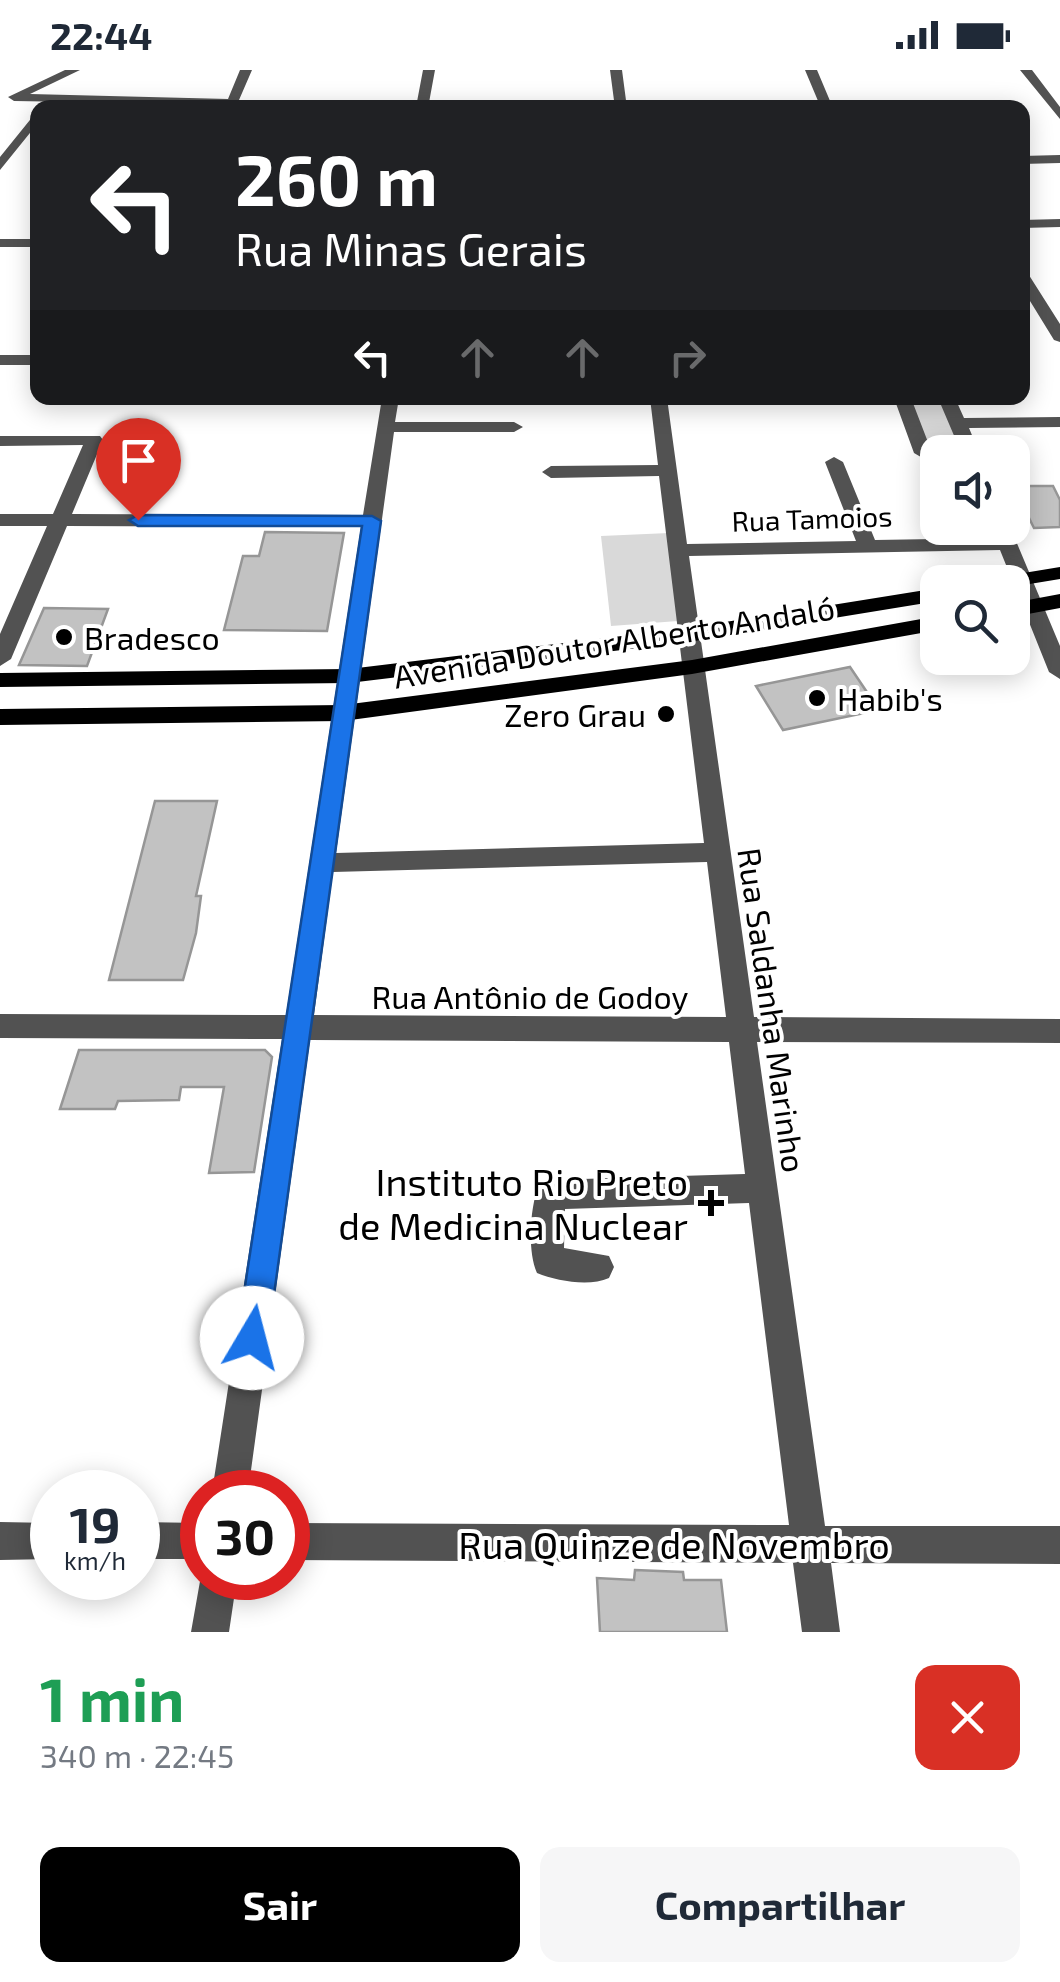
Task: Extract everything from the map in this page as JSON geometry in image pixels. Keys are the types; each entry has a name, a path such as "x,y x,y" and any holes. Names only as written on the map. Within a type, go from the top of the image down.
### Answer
{"main road":[{"path":"1030,578 1060,573"},
{"name":"Avenida Doutor Alberto Andaló","path":"0,680 349,676 688,636 920,597"},
{"path":"1030,607 1060,602"},
{"name":"Avenida Doutor Alberto Andaló","path":"0,716 343,713 692,667 920,626"}],"street":[{"path":"233,100 246,70"},
{"path":"424,100 430,70"},
{"path":"616,70 621,100"},
{"path":"812,70 824,100"},
{"path":"1026,70 1058,110"},
{"path":"0,104 70,71"},
{"path":"48,100 70,71"},
{"path":"16,82 48,82"},
{"path":"14,97 30,101"},
{"path":"1038,108 1058,110"},
{"path":"0,166 5,152 30,123"},
{"path":"1030,160 1060,159"},
{"path":"1030,224 1060,224"},
{"path":"0,243 30,243"},
{"path":"1030,292 1060,292"},
{"path":"1030,295 1060,337"},
{"path":"0,360 30,360"},
{"path":"233,1470 389,405"},
{"name":"Rua Saldanha Marinho","path":"659,405 821,1632"},
{"path":"905,405 920,445"},
{"path":"950,405 963,435"},
{"path":"957,422 1060,422"},
{"path":"385,427 514,427"},
{"path":"0,440 94,440 0,659"},
{"path":"834,462 866,544"},
{"path":"552,472 667,470"},
{"path":"0,520 372,521"},
{"name":"Rua Tamoios","path":"677,550 920,541"},
{"path":"1030,621 1060,672"},
{"path":"322,863 717,852"},
{"name":"Rua Antônio de Godoy","path":"0,1026 1060,1031"},
{"path":"598,1267 548,1262 550,1196 762,1188"},
{"path":"0,1541 30,1541"},
{"name":"Rua Quinze de Novembro","path":"310,1542 1060,1545"},
{"path":"210,1632 215,1600"}],"shaded area":[{"path":"908,405 945,405 958,435 921,435"},
{"path":"669,533 678,621 611,626 601,536"}],"building":[{"path":"1030,486 1053,486 1060,500 1060,527 1034,528 1030,520"},
{"path":"265,532 344,533 327,631 224,630 243,556 259,556"},
{"name":"Bradesco","path":"44,608 108,609 87,666 19,665"},
{"name":"Habib's","path":"850,667 879,710 783,730 756,686"},
{"path":"155,801 217,801 196,896 201,896 196,933 183,980 109,980"},
{"path":"79,1050 265,1050 272,1057 254,1172 209,1173 224,1087 181,1087 179,1100 118,1101 115,1109 60,1109"},
{"path":"635,1570 683,1572 684,1580 721,1580 727,1632 600,1632 597,1578 634,1580"}],"place":[{"name":"Bradesco","path":"64,637"},
{"name":"Habib's","path":"817,698"},
{"name":"Zero Grau","path":"666,714"},
{"name":"Instituto Rio Preto de Medicina Nuclear","path":"711,1203"}],"route":[{"path":"138,520 372,521 252,1338"}]}
